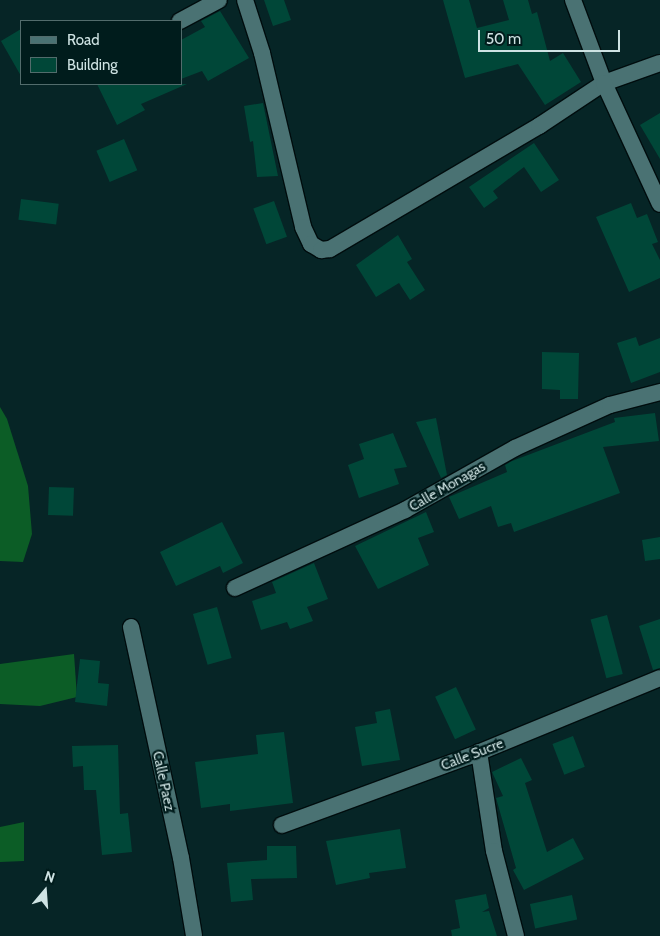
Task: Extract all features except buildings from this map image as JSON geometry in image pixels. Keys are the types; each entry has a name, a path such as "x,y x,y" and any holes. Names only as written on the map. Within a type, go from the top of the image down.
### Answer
{"street":[{"path":"182,20 219,0"},
{"path":"245,0 262,53 303,227 311,244 321,250 330,249 531,131 604,83 660,63"},
{"path":"573,0 604,83 660,204"},
{"name":"Calle Monagas","path":"236,588 405,510 523,444 610,405 660,392"},
{"name":"Calle Paez","path":"131,627 181,858 194,936"},
{"name":"Calle Sucre","path":"282,825 479,752 660,678"},
{"path":"479,752 494,851 516,936"}],"green space":[{"path":"0,407 7,419 28,486 32,534 23,562 0,561"},
{"path":"74,654 77,697 40,706 0,704 0,664"},
{"path":"24,822 24,861 0,862 0,827"}]}
